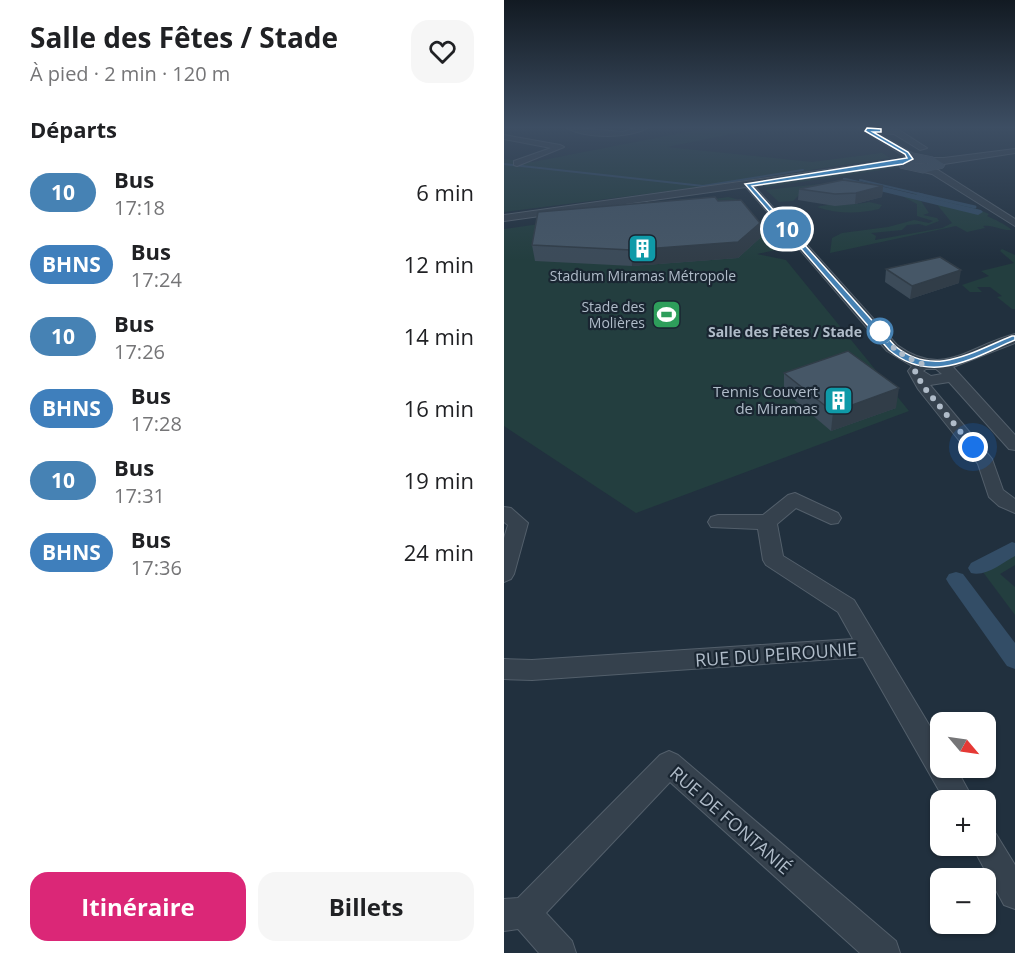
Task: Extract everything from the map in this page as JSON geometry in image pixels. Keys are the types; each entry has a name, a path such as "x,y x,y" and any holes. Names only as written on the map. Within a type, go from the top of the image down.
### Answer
{"street":[{"path":"504,218 841,171"},
{"path":"935,171 1015,223"},
{"path":"748,184 892,348 936,381 947,378 947,370"},
{"path":"947,370 1015,338"},
{"path":"921,370 923,386 986,463 991,474 990,483 994,493 1015,507"},
{"path":"947,370 1015,445"},
{"path":"718,522 767,522 795,499 831,518"},
{"path":"504,513 518,523 504,574"},
{"path":"767,522 773,560 846,606 869,647"},
{"name":"RUE DU PEIROUNIE","path":"504,669 532,670 869,647 954,790"},
{"name":"RUE DE FONTANIÉ","path":"514,914 669,764 884,953"},
{"path":"993,856 1015,894"},
{"path":"514,914 560,953"}],"green space":[{"path":"504,171 801,171 685,189 504,212"},
{"path":"851,171 872,171 766,187 759,184"},
{"path":"838,182 802,192 793,201 779,202 766,190"},
{"path":"912,194 972,207 989,214 987,216 1012,230 983,226 985,228 967,232 956,226 830,253 832,238 842,233 888,227 914,220 929,223 933,221 917,216 917,204 902,196 921,201 929,213 923,215 937,218 939,221 926,226 907,225 902,230 871,233 876,236 875,240 942,228 952,223 935,202"},
{"name":"Stade des Molières","path":"728,197 736,199 769,240 780,249 757,254 786,260 909,411 636,513 504,426 504,229"},
{"path":"869,202 882,205 879,209 864,212 840,212 817,207 828,205"},
{"path":"1002,249 1015,255 1015,309 997,297 1002,296 990,287 977,287 982,292 970,292 962,285 989,276 981,271 1014,263 1000,251"},
{"path":"1015,550 1015,565 1000,574 1015,587 1015,615 980,568"}],"building":[{"path":"843,180 883,186 856,193 835,194 799,189"},
{"name":"Stadium Miramas Métropole","path":"715,197 718,201 741,200 760,223 738,242 631,250 532,245 538,212"},
{"path":"940,257 961,270 912,286 886,269"},
{"path":"848,351 899,388 833,412 784,373"}],"waterway":[{"path":"572,171 703,186 794,171"},
{"path":"846,180 978,212"},
{"path":"860,180 924,195"},
{"path":"918,194 975,207"},
{"path":"978,568 1012,549"},
{"path":"956,579 1015,660"}],"bus line":[{"name":"10","path":"836,171 748,184 880,331 892,348 902,356 922,364 932,363 943,366 1015,338"}],"place":[{"name":"Stadium Miramas Métropole","path":"643,248"},
{"name":"Stade des Molières","path":"666,314"},
{"name":"Salle des Fêtes / Stade","path":"880,331"},
{"name":"Tennis Couvert de Miramas","path":"839,400"}],"route":[{"path":"880,331 892,348 902,356 922,364 915,371 923,386 973,447"}]}
